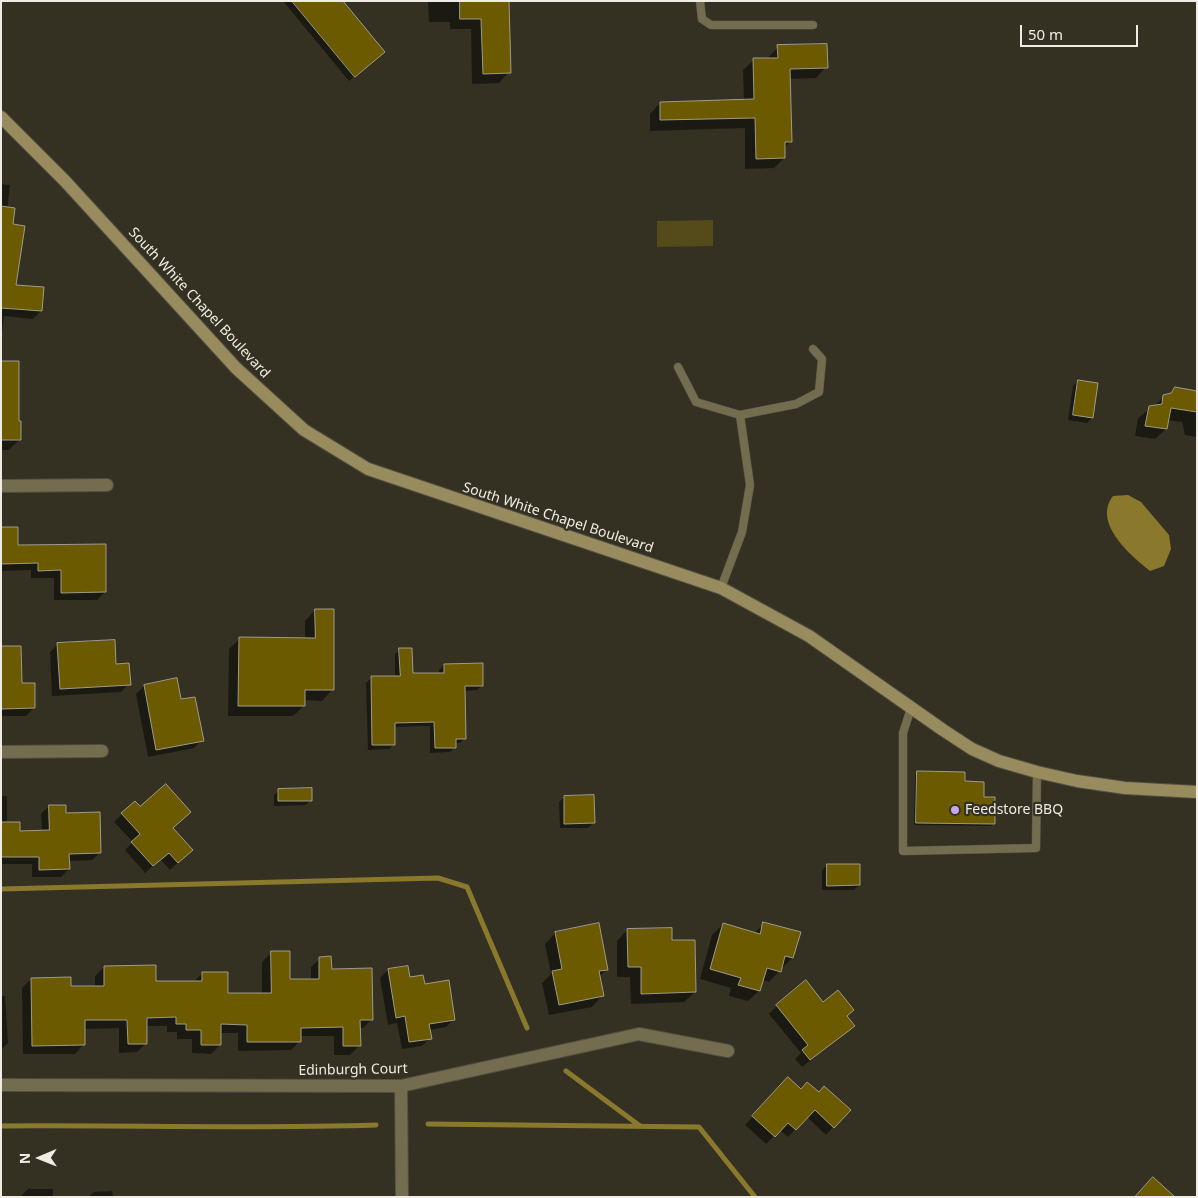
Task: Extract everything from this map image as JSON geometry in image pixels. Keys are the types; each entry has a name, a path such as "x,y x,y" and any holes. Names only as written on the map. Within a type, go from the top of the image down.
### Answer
{"main road":[{"name":"South White Chapel Boulevard","path":"1,117 65,181 236,368 304,430 368,469 721,588 809,636 972,749 999,760 1037,772 1125,788 1197,792"}],"street":[{"path":"1,486 107,485"},
{"path":"1,752 102,751"},
{"name":"Edinburgh Court","path":"1,1085 401,1086 639,1034 728,1051"},
{"path":"401,1086 402,1197"}],"lane":[{"path":"700,1 702,19 711,25 813,25"},
{"path":"678,367 696,402 740,415 796,404 819,392 822,359 813,349"},
{"path":"721,588 742,532 750,485 740,415"},
{"path":"911,708 903,733 903,851 1036,848 1037,772"}],"shaded area":[{"path":"713,220 713,246 657,247 657,221"},
{"path":"1128,495 1141,502 1169,535 1171,549 1164,566 1150,571 1124,548 1110,528 1107,517 1108,506 1113,496"}],"building":[{"path":"292,1 343,1 385,52 355,77"},
{"path":"460,1 509,1 511,73 483,74 481,19 460,19"},
{"path":"827,44 828,68 790,69 792,142 785,142 785,158 756,159 755,118 660,120 660,102 754,99 753,58 778,58 777,45"},
{"path":"1,206 15,208 13,224 25,226 16,285 44,287 42,311 1,308"},
{"path":"1,361 19,361 19,421 21,421 21,440 1,440"},
{"path":"1078,380 1098,383 1093,418 1073,415"},
{"path":"1175,387 1197,391 1197,412 1171,408 1167,429 1145,426 1149,406 1162,404 1163,395 1171,393"},
{"path":"1,527 18,527 18,545 106,544 106,592 61,593 61,570 38,571 38,563 1,564"},
{"path":"315,609 334,609 334,690 305,690 305,706 238,706 239,637 315,638"},
{"path":"115,640 116,664 129,663 131,685 60,689 57,643"},
{"path":"1,646 21,646 22,683 35,683 35,708 1,709"},
{"path":"399,648 412,648 413,673 444,673 444,664 483,663 483,686 465,686 466,739 456,739 456,748 435,748 434,722 395,723 395,745 372,745 371,676 400,676"},
{"path":"177,678 181,699 195,697 204,741 156,750 144,685"},
{"name":"Feedstore BBQ","path":"917,771 965,772 965,781 984,782 984,797 995,797 995,824 916,823"},
{"path":"166,784 191,812 173,828 193,850 178,863 169,853 153,866 131,842 140,834 121,813 135,801 140,806"},
{"path":"312,788 312,801 278,801 278,789"},
{"path":"594,795 595,823 564,824 564,796"},
{"path":"49,805 66,805 66,813 100,812 101,853 69,854 70,869 39,870 39,857 1,857 1,822 20,822 20,831 49,830"},
{"path":"827,864 860,864 860,885 827,886"},
{"path":"763,922 801,932 793,958 785,956 781,972 767,968 760,991 738,985 741,978 710,969 723,923 760,934"},
{"path":"599,923 608,970 599,971 604,996 559,1005 552,971 562,969 555,932"},
{"path":"672,928 672,940 695,940 696,992 641,994 641,967 628,967 627,929"},
{"path":"271,951 290,951 290,979 319,979 319,957 331,956 332,969 372,968 373,1020 360,1020 361,1046 343,1046 343,1027 301,1028 301,1042 247,1042 247,1025 221,1024 221,1045 201,1045 201,1030 186,1030 186,1024 176,1024 176,1017 147,1018 147,1044 128,1044 127,1020 85,1020 85,1045 32,1046 31,978 71,977 71,986 104,986 104,966 156,965 156,981 202,981 202,972 228,972 228,993 271,993"},
{"path":"408,966 410,977 423,975 425,984 449,980 455,1020 429,1024 432,1039 409,1042 405,1016 396,1018 388,969"},
{"path":"806,980 823,1002 838,990 854,1010 847,1016 855,1026 810,1060 802,1050 808,1045 776,1005"},
{"path":"788,1077 801,1089 807,1082 819,1092 824,1086 851,1110 834,1128 815,1110 796,1130 788,1123 775,1137 752,1116"},
{"path":"1153,1177 1175,1197 1135,1197"}],"waterway":[{"path":"1,889 438,878 467,887 527,1028"},
{"path":"566,1071 640,1126"},
{"path":"428,1124 699,1127 755,1197"},
{"path":"1,1126 282,1127 376,1125"}],"place":[{"name":"Feedstore BBQ","path":"955,810"}]}
